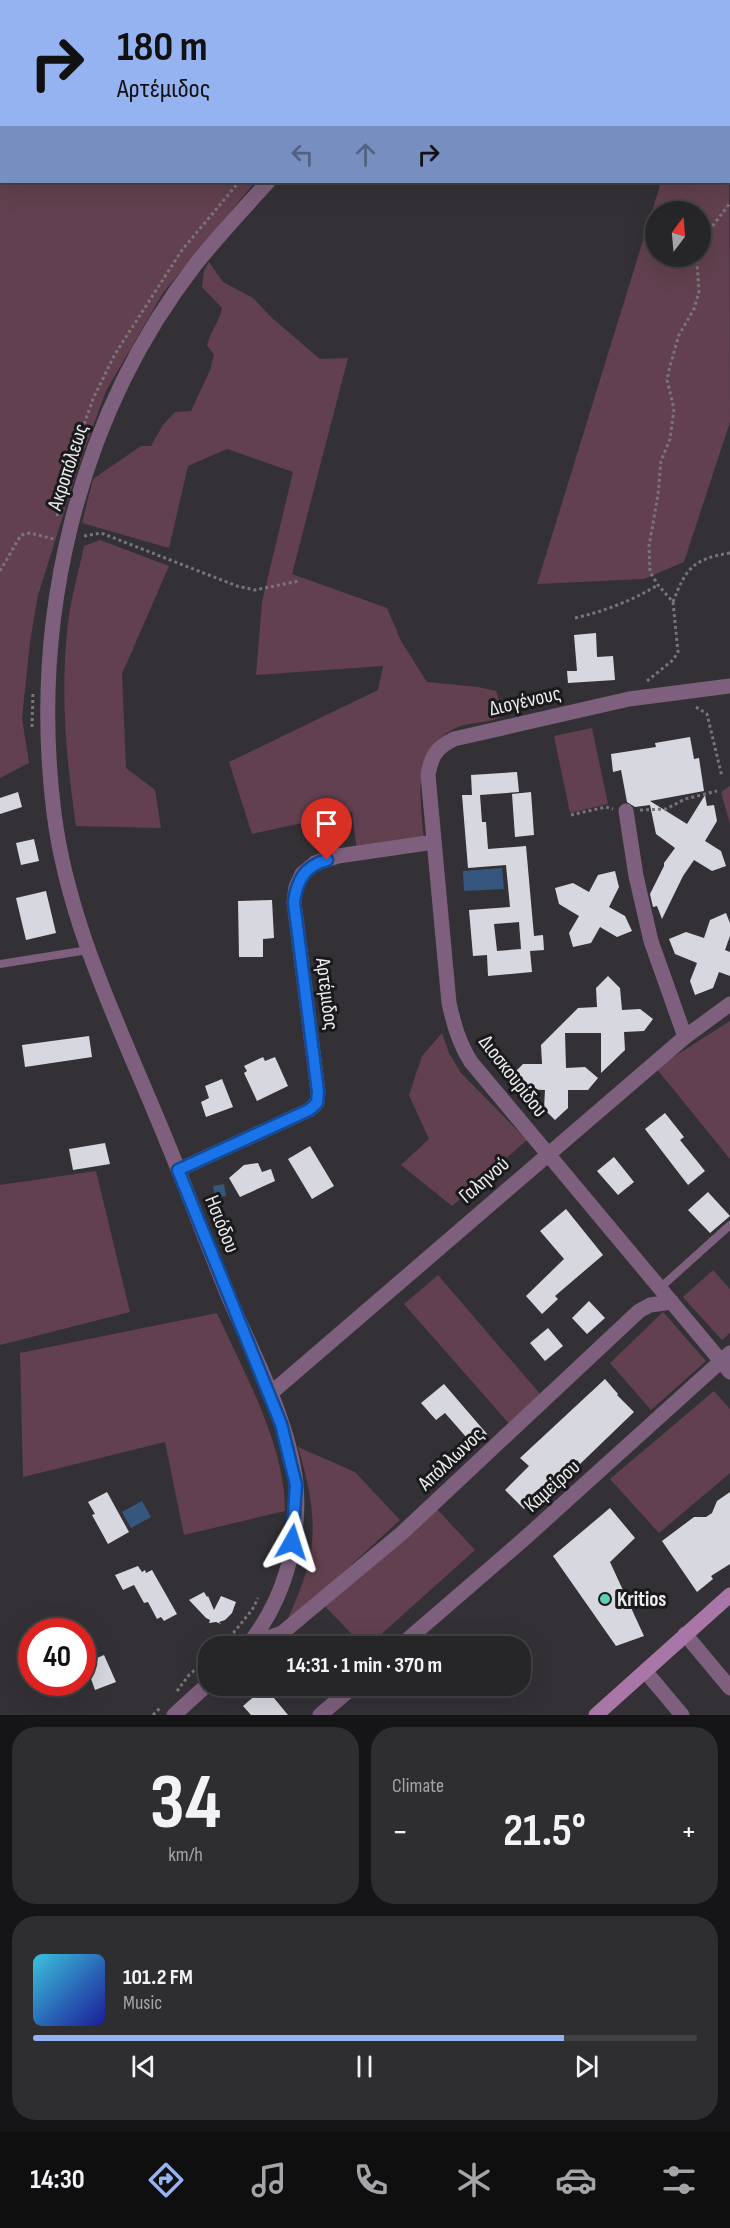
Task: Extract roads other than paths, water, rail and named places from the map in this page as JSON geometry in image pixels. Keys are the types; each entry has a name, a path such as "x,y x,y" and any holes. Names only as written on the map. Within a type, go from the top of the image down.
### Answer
{"main road":[{"path":"596,1715 730,1595"}],"street":[{"name":"Ακροπόλεως","path":"54,814 47,723 59,536 97,442 136,357 194,267 267,183"},
{"name":"Διογένους","path":"434,752 442,744 454,739 629,699 730,686"},
{"name":"Διοσκουρίδου","path":"434,752 428,775 449,1003 462,1049 660,1288 727,1362"},
{"path":"626,811 636,876 651,941 685,1036"},
{"name":"Ησιόδου","path":"54,814 63,862 88,950 271,1394 292,1464 296,1485 290,1556 273,1608 254,1636"},
{"name":"Αρτέμιδος","path":"178,1170 309,1110 317,1103 318,1092 294,902 296,887 302,874 315,863 338,856 434,842"},
{"name":"Γαληνού","path":"271,1394 685,1036 730,1005"},
{"name":"Απόλλωνος","path":"273,1636 282,1633 402,1533 639,1311 650,1305 672,1302"},
{"name":"Καμείρου","path":"412,1636 727,1362"},
{"path":"685,1634 730,1688"},
{"path":"646,1672 682,1715"},
{"path":"170,1709 198,1691"},
{"path":"320,1715 342,1696"}],"lane":[{"path":"0,964 88,950"},
{"path":"660,1288 730,1225"}],"water":[{"path":"502,868 504,889 464,891 463,871"},
{"path":"224,1184 226,1196 215,1198 213,1186"},
{"path":"142,1501 151,1517 131,1528 122,1512"}],"place":[{"name":"Kritios","path":"605,1599"}]}
